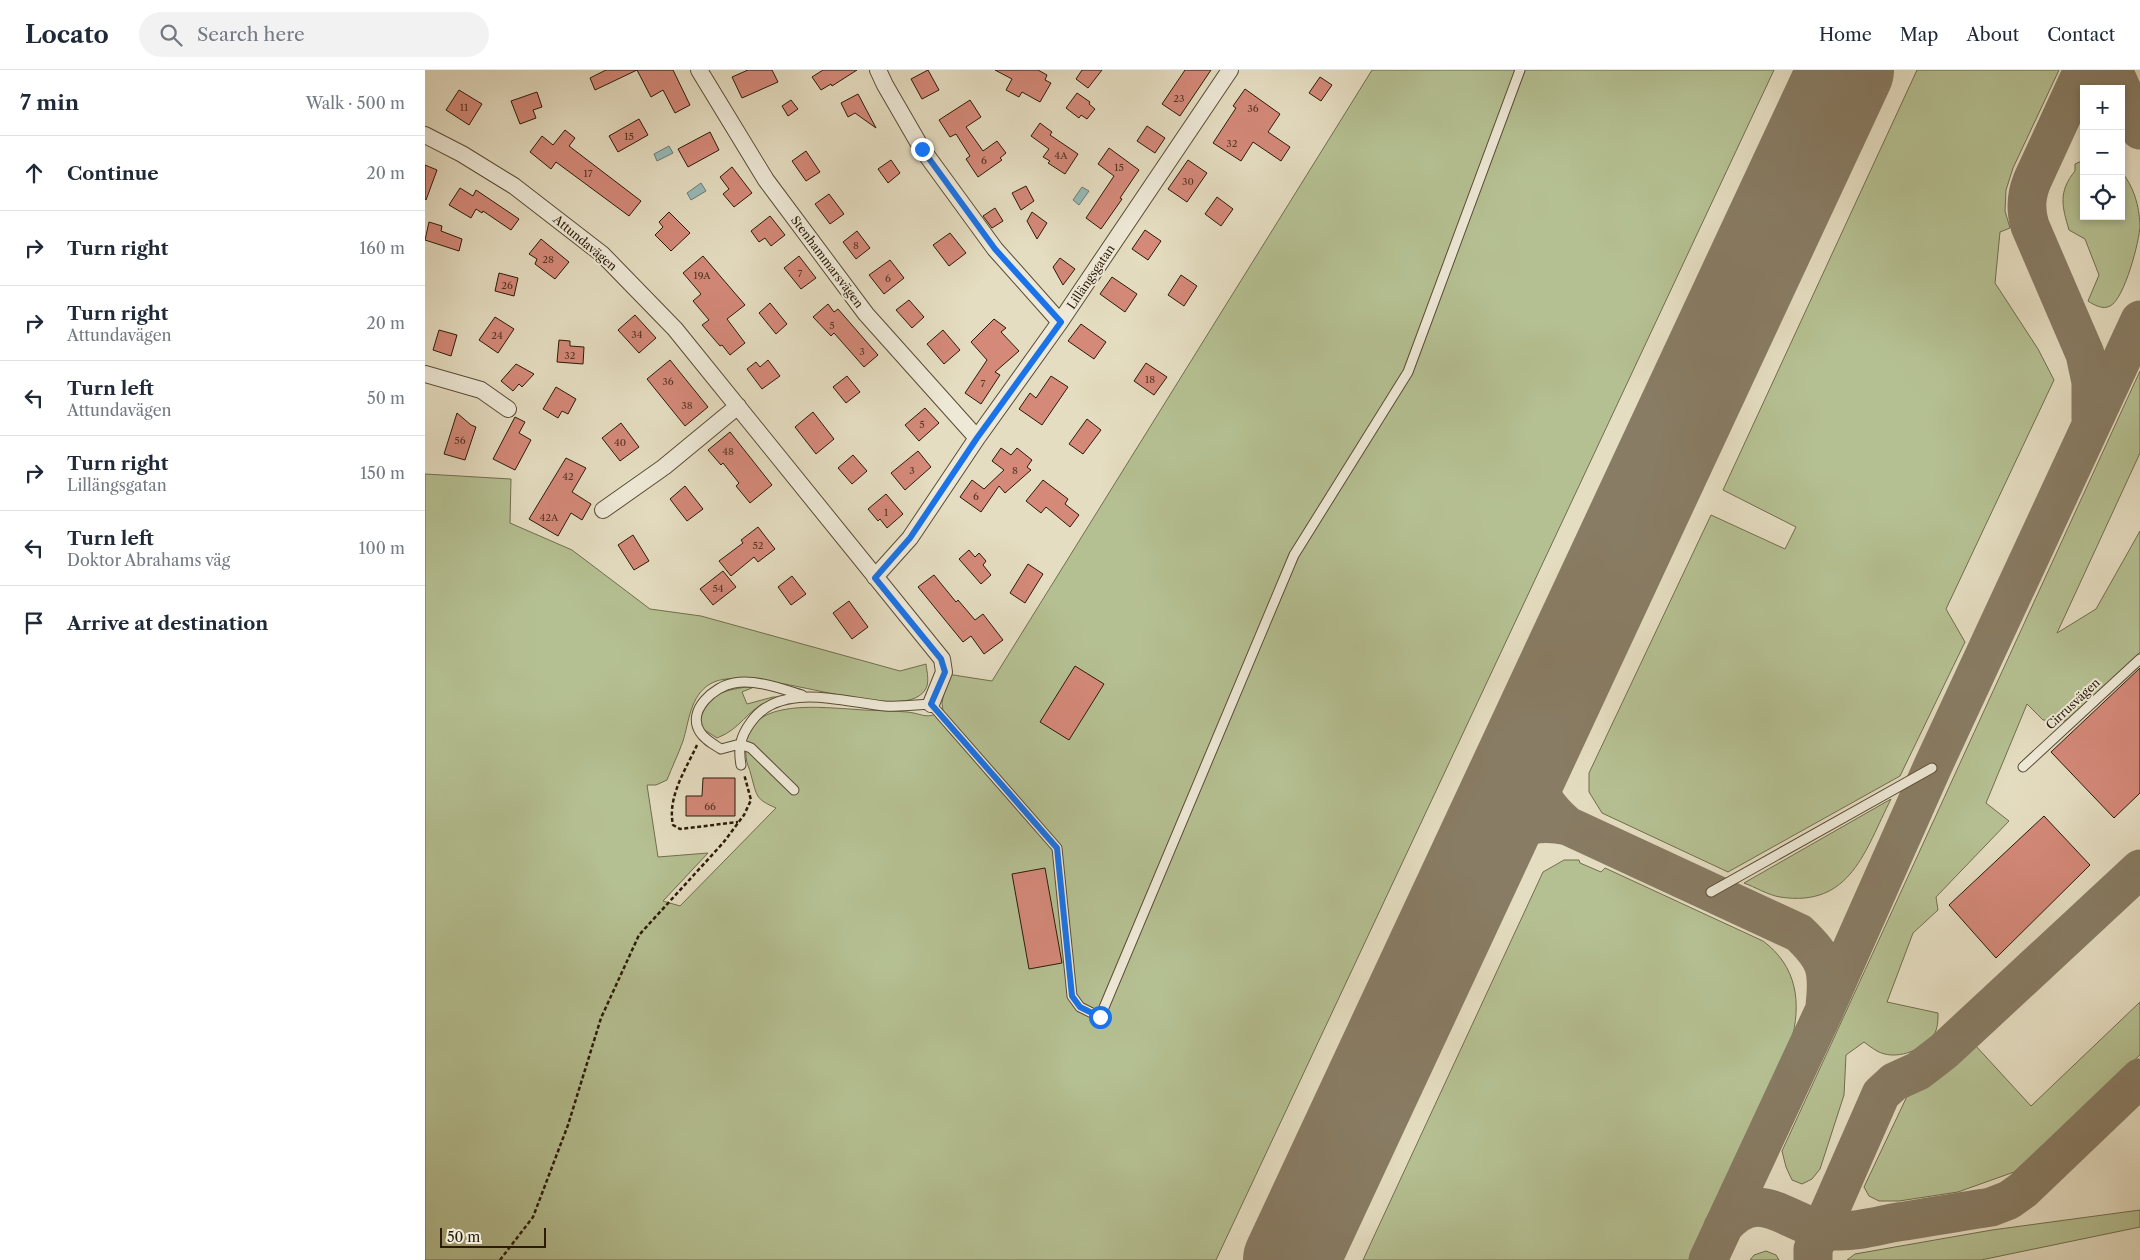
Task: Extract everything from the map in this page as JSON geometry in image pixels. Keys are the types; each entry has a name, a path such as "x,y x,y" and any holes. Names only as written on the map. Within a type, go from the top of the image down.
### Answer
{"street":[{"name":"Stenhammarsvägen","path":"699,70 766,180 866,314 977,438"},
{"path":"879,70 885,85 922,149 995,249 1061,322"},
{"name":"Lillängsgatan","path":"875,578 910,538 977,438 1061,322 1230,70"},
{"name":"Attundavägen","path":"425,135 462,154 514,186 602,254 675,329 941,659 945,672 931,704"},
{"path":"425,374 481,390 508,409"},
{"path":"603,510 664,467 738,406"}],"lane":[{"path":"794,790 751,748 740,744 721,748 707,740 696,720 699,708 709,695 734,683 767,685 812,697 888,706 931,704 1057,848 1072,996 1080,1007 1100,1017 1294,555 1407,372 1520,70"},
{"name":"Cirrusvägen","path":"2023,767 2140,660"},
{"path":"741,765 740,744 743,734 753,718 768,704 791,698 812,697"},
{"path":"1711,892 1932,768"}],"path":[{"path":"702,734 673,798 671,815 673,824 680,829 739,822"},
{"path":"500,1260 533,1217 568,1125 601,1018 639,935 723,843 739,822 751,800 741,765"}],"green space":[{"path":"1372,70 1774,70 1216,1260 425,1260 425,474 511,479 510,523 572,550 650,609 701,616 900,671 926,664 927,687 911,700 887,702 757,680 730,679 710,684 703,689 694,702 683,741 667,780 656,785 647,785 658,857 708,853 663,901 680,906 776,808 764,802 758,796 746,759 747,737 754,724 766,715 782,710 818,707 900,711 925,716 932,715 943,711 942,703 947,674 992,681"},
{"path":"1917,70 2059,70 2013,168 2006,190 2005,211 2010,228 2000,232 1995,283 2038,349 2054,380 1946,609 1965,642 1900,776 1728,872 1602,813 1589,792 1589,773 1711,515 1785,549 1796,527 1723,490"},
{"path":"2080,162 2080,220 2125,220 2125,176 2135,196 2140,225 2134,256 2121,293 2107,307 2088,301 2099,275 2085,239 2069,230 2063,206 2066,186 2075,171 2075,164"},
{"path":"2140,371 2140,453 2057,633 2096,609 2140,531 2140,652 2092,704 2064,721 2043,720 2027,704 1986,803 2009,821 1936,897 1938,910 1913,933 1887,1002 1938,1013 1935,1033 1922,1046 1899,1055 1884,1054 1864,1042 1846,1055 1844,1095 1820,1169 1812,1179 1802,1184 1792,1180 1782,1151"},
{"path":"754,687 742,692 747,704 773,697 782,697 760,705 732,730 717,738 703,729 700,718 713,699 723,692"},
{"path":"1891,799 1873,837 1852,871 1839,884 1824,894 1804,898 1780,897 1744,883"},
{"path":"1564,860 1579,860 1580,863 1601,872 1605,868 1763,941 1783,962 1794,986 1796,1013 1791,1042 1690,1260 1363,1260 1543,872"},
{"path":"2140,1002 2140,1055 2014,1172 1958,1192 1899,1201 1879,1201 1869,1196 1864,1187 1910,1090 1939,1079 1975,1045 2031,1106"},
{"path":"2140,1090 2140,1103 2125,1105"},
{"path":"2140,1210 2140,1227 1981,1260 1847,1260 1855,1254 1992,1230"},
{"path":"1766,1251 1776,1255 1779,1260 1750,1260 1754,1255"}],"water":[{"path":"669,146 673,153 657,161 654,154"},
{"path":"701,183 706,191 691,200 687,193"},
{"path":"1082,187 1089,191 1079,205 1073,200"}],"building":[{"path":"606,70 637,70 595,90 590,78"},
{"path":"637,70 673,70 690,105 675,113 663,90 651,97"},
{"path":"748,70 772,70 778,82 742,98 732,77"},
{"path":"823,70 857,70 832,86 831,84 821,90 812,77"},
{"path":"928,70 939,90 922,99 911,79"},
{"path":"995,70 1038,70 1047,75 1045,80 1051,83 1040,102 1022,92 1019,97 1006,90 1012,79"},
{"path":"1082,70 1102,70 1088,88 1076,79"},
{"path":"1185,70 1211,70 1180,116 1162,104"},
{"path":"1320,77 1332,85 1321,101 1309,93"},
{"path":"1245,89 1280,114 1268,132 1290,147 1281,161 1253,142 1241,161 1213,143 1236,108 1233,106"},
{"path":"459,90 482,104 469,125 446,110"},
{"path":"537,92 542,107 533,110 536,118 520,124 511,101"},
{"path":"1077,93 1090,102 1089,104 1095,109 1087,119 1081,115 1079,118 1066,108"},
{"path":"858,94 876,128 855,113 848,117 841,103"},
{"path":"791,100 798,109 788,116 782,106"},
{"path":"970,100 981,117 966,127 983,151 997,141 1006,153 1000,158 1002,160 978,177 966,159 970,156 956,134 950,137 939,120"},
{"path":"639,119 648,135 618,152 609,136"},
{"path":"1040,123 1052,132 1050,135 1078,154 1065,174 1048,163 1050,161 1043,157 1049,149 1031,136"},
{"path":"1147,126 1165,138 1155,153 1137,141"},
{"path":"565,130 575,138 569,146 641,201 629,216 556,162 551,169 530,152 542,136 553,145"},
{"path":"710,132 719,150 688,167 678,149"},
{"path":"1109,148 1139,170 1101,229 1086,218 1114,176 1098,164"},
{"path":"806,151 820,172 806,181 792,161"},
{"path":"891,160 900,173 888,183 878,169"},
{"path":"1188,160 1207,173 1187,202 1168,189"},
{"path":"425,165 437,170 426,200 425,199"},
{"path":"732,167 752,193 734,207 723,194 729,189 720,177"},
{"path":"1026,186 1034,201 1021,210 1012,193"},
{"path":"460,188 473,196 476,190 519,219 511,230 483,211 482,213 476,209 471,218 449,205"},
{"path":"829,194 844,214 830,224 815,204"},
{"path":"1217,197 1233,209 1221,226 1205,214"},
{"path":"995,208 1003,221 992,228 983,216"},
{"path":"669,212 690,233 671,251 655,235 663,227 659,222"},
{"path":"1032,212 1047,223 1037,239 1027,221"},
{"path":"770,216 785,235 771,246 765,238 759,242 751,231"},
{"path":"429,222 442,226 441,231 462,239 459,251 425,240"},
{"path":"1145,230 1161,241 1148,260 1132,249"},
{"path":"857,231 870,248 856,259 843,242"},
{"path":"950,233 966,253 949,266 933,245"},
{"path":"541,239 569,262 555,279 535,264 537,259 529,254"},
{"path":"703,256 745,305 727,319 745,343 730,355 702,325 709,320 693,301 701,294 683,273"},
{"path":"799,256 816,278 801,289 784,268"},
{"path":"1060,258 1075,269 1063,285 1053,267"},
{"path":"890,260 904,278 884,294 869,275"},
{"path":"499,273 518,278 514,296 495,291"},
{"path":"1181,275 1197,286 1184,306 1168,295"},
{"path":"1112,277 1137,294 1125,312 1100,294"},
{"path":"909,300 924,317 912,328 896,310"},
{"path":"770,303 787,324 776,334 759,313"},
{"path":"828,304 834,312 838,309 878,355 864,367 834,333 831,336 813,317"},
{"path":"635,315 656,338 639,353 618,330"},
{"path":"495,317 514,329 498,353 479,340"},
{"path":"994,319 1006,328 1001,332 1019,351 995,372 1000,375 981,404 965,393 987,360 971,342"},
{"path":"1081,324 1106,342 1094,359 1068,341"},
{"path":"439,330 457,335 451,356 433,350"},
{"path":"943,330 960,350 944,364 927,344"},
{"path":"559,340 570,341 570,346 584,347 583,364 557,362"},
{"path":"670,360 708,407 685,426 647,379"},
{"path":"768,360 780,376 762,389 747,369 756,362 760,367"},
{"path":"1146,363 1167,377 1154,395 1134,381"},
{"path":"516,364 534,374 522,387 519,384 513,391 501,381"},
{"path":"847,376 860,392 846,403 833,387"},
{"path":"1051,376 1068,387 1042,425 1019,409 1030,393 1036,398"},
{"path":"556,387 576,399 568,414 562,411 558,418 543,409"},
{"path":"925,408 939,423 919,441 905,425"},
{"path":"813,412 834,439 816,454 795,427"},
{"path":"457,413 476,427 465,460 444,454"},
{"path":"515,417 525,422 519,433 531,440 515,470 493,459"},
{"path":"1087,419 1101,430 1083,454 1069,444"},
{"path":"621,423 639,447 620,461 602,438"},
{"path":"730,432 772,485 750,503 736,486 739,483 723,463 721,465 708,450"},
{"path":"1001,448 1011,455 1017,448 1032,460 1027,467 1031,470 1005,493 999,486 981,512 960,497 972,480 984,489 1004,470 992,461"},
{"path":"918,451 931,467 905,490 891,473"},
{"path":"853,455 867,471 852,484 838,468"},
{"path":"566,458 586,468 572,492 591,504 582,520 571,513 558,536 529,519"},
{"path":"1043,480 1068,499 1065,504 1079,515 1070,527 1046,507 1041,513 1026,501"},
{"path":"685,486 703,509 687,521 670,499"},
{"path":"886,494 903,514 887,528 868,509"},
{"path":"758,527 775,549 758,562 754,557 731,576 719,561 743,543 741,540"},
{"path":"633,535 649,561 634,570 618,545"},
{"path":"969,550 975,557 979,553 986,561 983,565 991,575 981,584 959,559"},
{"path":"1028,564 1043,574 1025,603 1010,593"},
{"path":"723,571 736,587 713,605 700,589"},
{"path":"934,575 956,602 958,600 975,620 983,614 1003,640 984,654 971,636 963,642 918,587"},
{"path":"792,576 806,594 791,605 778,587"},
{"path":"849,601 868,627 852,639 833,613"},
{"path":"1075,666 1104,684 1069,740 1040,722"},
{"path":"2140,668 2140,793 2114,818 2051,752"},
{"path":"703,778 735,778 735,816 686,816 686,796 702,796"},
{"path":"2044,816 2090,865 1996,958 1949,905"},
{"path":"1045,868 1062,963 1029,969 1012,874"}],"taxiway":[{"path":"2083,70 2032,181 2027,197 2027,214 2030,226 2085,354 2091,382 2091,419"},
{"path":"2113,70 2140,130"},
{"path":"1708,1260 1825,1009 1932,768 2140,320"},
{"path":"1536,735 1534,763 1537,786 1548,806 1568,826"},
{"path":"1478,859 1498,841 1518,829 1540,824 1568,826 1799,933 1815,950 1824,965 1826,973 1825,1006"},
{"path":"1813,1260 1813,1249 1881,1094 1894,1082 1918,1071 1944,1051 2140,869"},
{"path":"1723,1227 1737,1214 1751,1208 1777,1211 1819,1229 1842,1231 1864,1229 1991,1207 2009,1200 2023,1190 2140,1078"}],"runway":[{"path":"1291,1260 1846,70"}],"route":[{"path":"922,149 995,249 1061,322 1035,355 910,538 875,578 941,659 945,672 939,690 931,704 996,776 1057,848 1072,996 1080,1007 1100,1017"}]}
